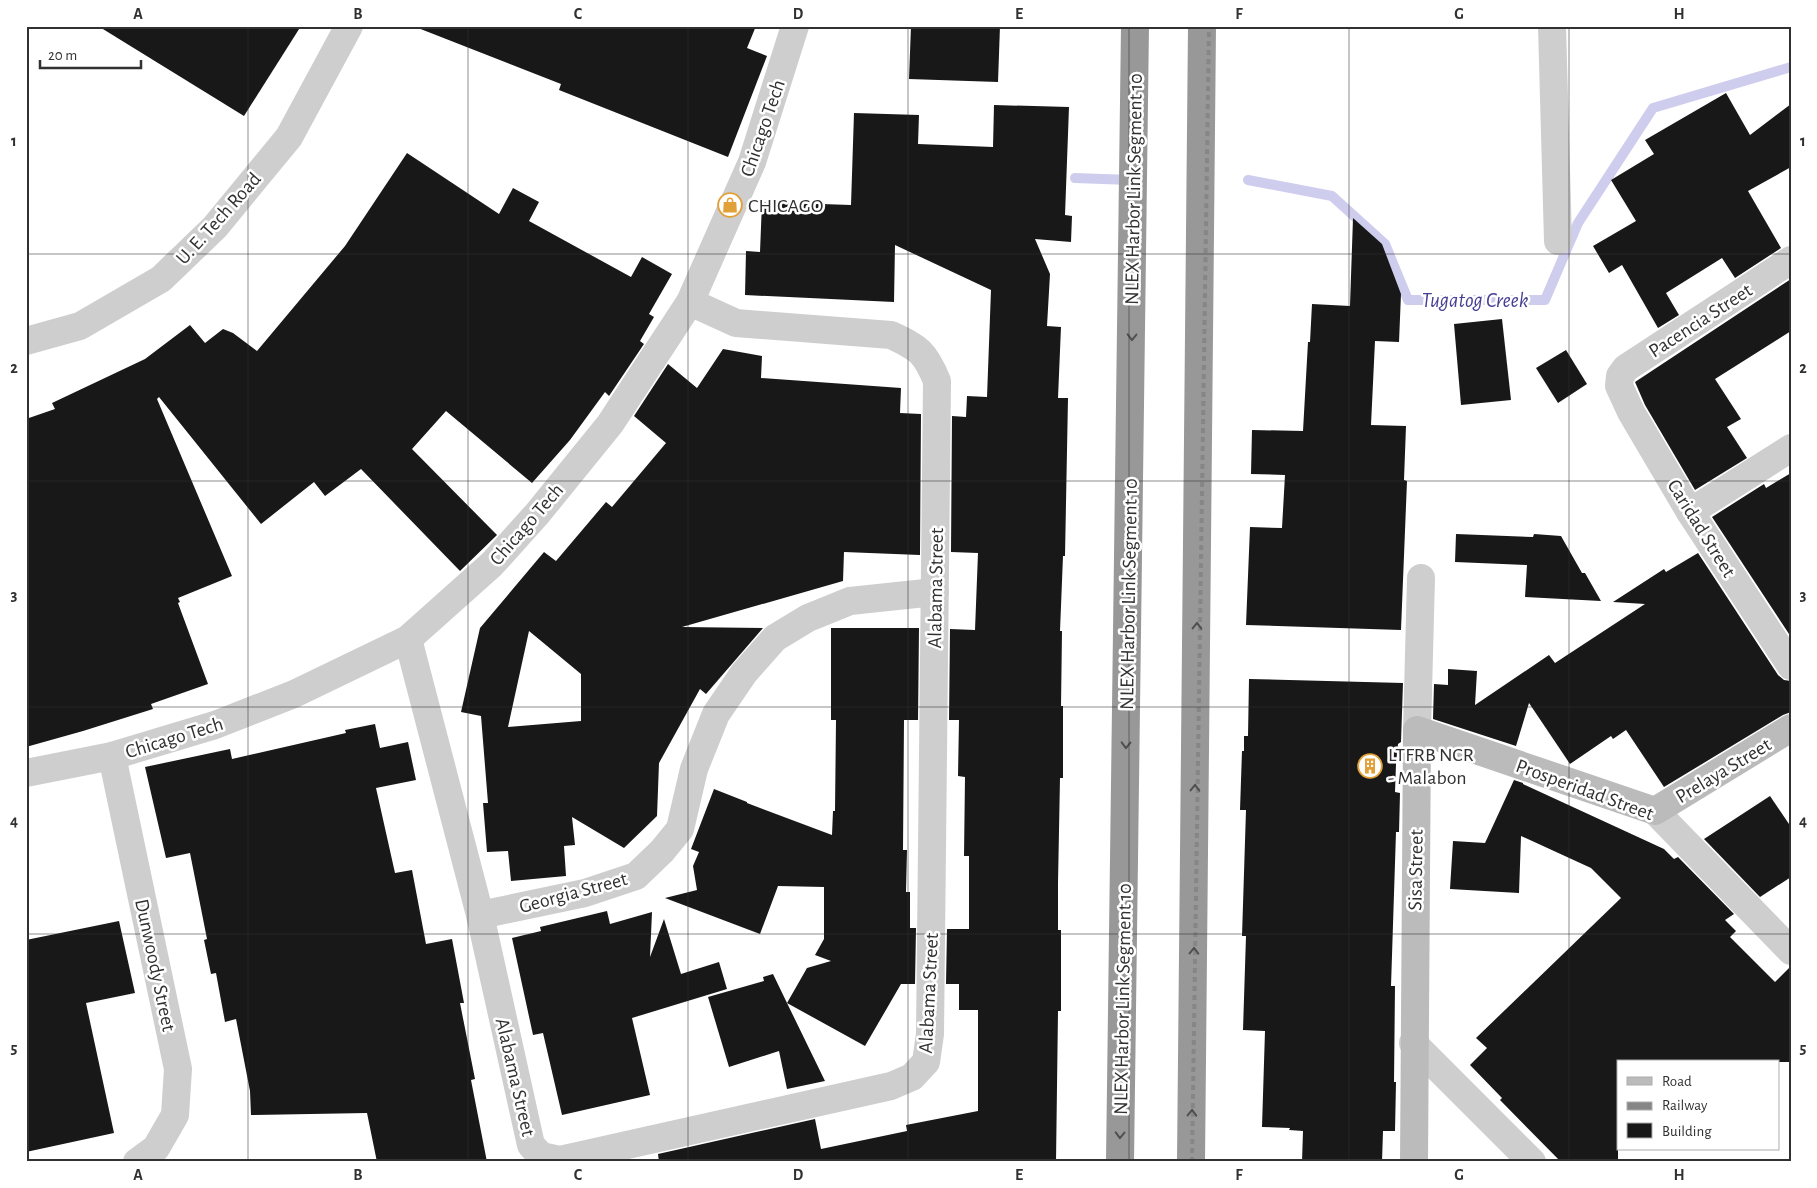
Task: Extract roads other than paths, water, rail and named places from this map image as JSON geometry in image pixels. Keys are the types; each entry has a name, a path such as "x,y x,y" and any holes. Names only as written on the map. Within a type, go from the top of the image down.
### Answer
{"highway":[{"name":"NLEX Harbor Link Segment 10","path":"1120,1162 1135,26"},
{"path":"1192,1162 1202,26"}],"street":[{"name":"U. E. Tech Road","path":"26,341 80,326 161,279 208,234 289,137 349,26"},
{"name":"Chicago Tech","path":"26,773 112,756 215,725 294,694 408,639 492,564 537,514 610,424 690,302 752,162 795,26"},
{"path":"1552,26 1558,241"},
{"name":"Pacencia Street","path":"1619,386 1620,376 1626,368 1791,260"},
{"name":"Alabama Street","path":"408,639 480,916 531,1145 541,1156 560,1160 891,1086 912,1077 926,1062 930,1034 937,381 928,360 913,345 891,335 736,323 690,302"},
{"name":"Caridad Street","path":"1619,386 1631,412 1690,512 1791,666"},
{"path":"1690,512 1791,448"},
{"name":"Sisa Street","path":"1414,1162 1413,1043 1421,578"},
{"name":"Georgia Street","path":"480,916 585,892 636,876 662,851 680,829 694,769 716,714 744,673 775,638 808,618 850,601 934,592"},
{"name":"Prelaya Street","path":"1655,811 1791,728"},
{"name":"Prosperidad Street","path":"1417,730 1655,811 1791,951"},
{"name":"Dunwoody Street","path":"112,756 178,1069 175,1115 156,1148 137,1162"},
{"path":"1413,1043 1532,1162"}],"waterway":[{"name":"Tugatog Creek","path":"1248,180 1332,196 1385,244 1408,300 1545,300 1578,223 1653,108 1791,67"},
{"name":"Tugatog Creek","path":"1075,178 1131,180"}],"railway":[{"path":"1192,1162 1209,26"}],"place":[{"name":"CHICAGO","path":"730,205"},
{"name":"LTFRB NCR - Malabon","path":"1370,766"}]}
